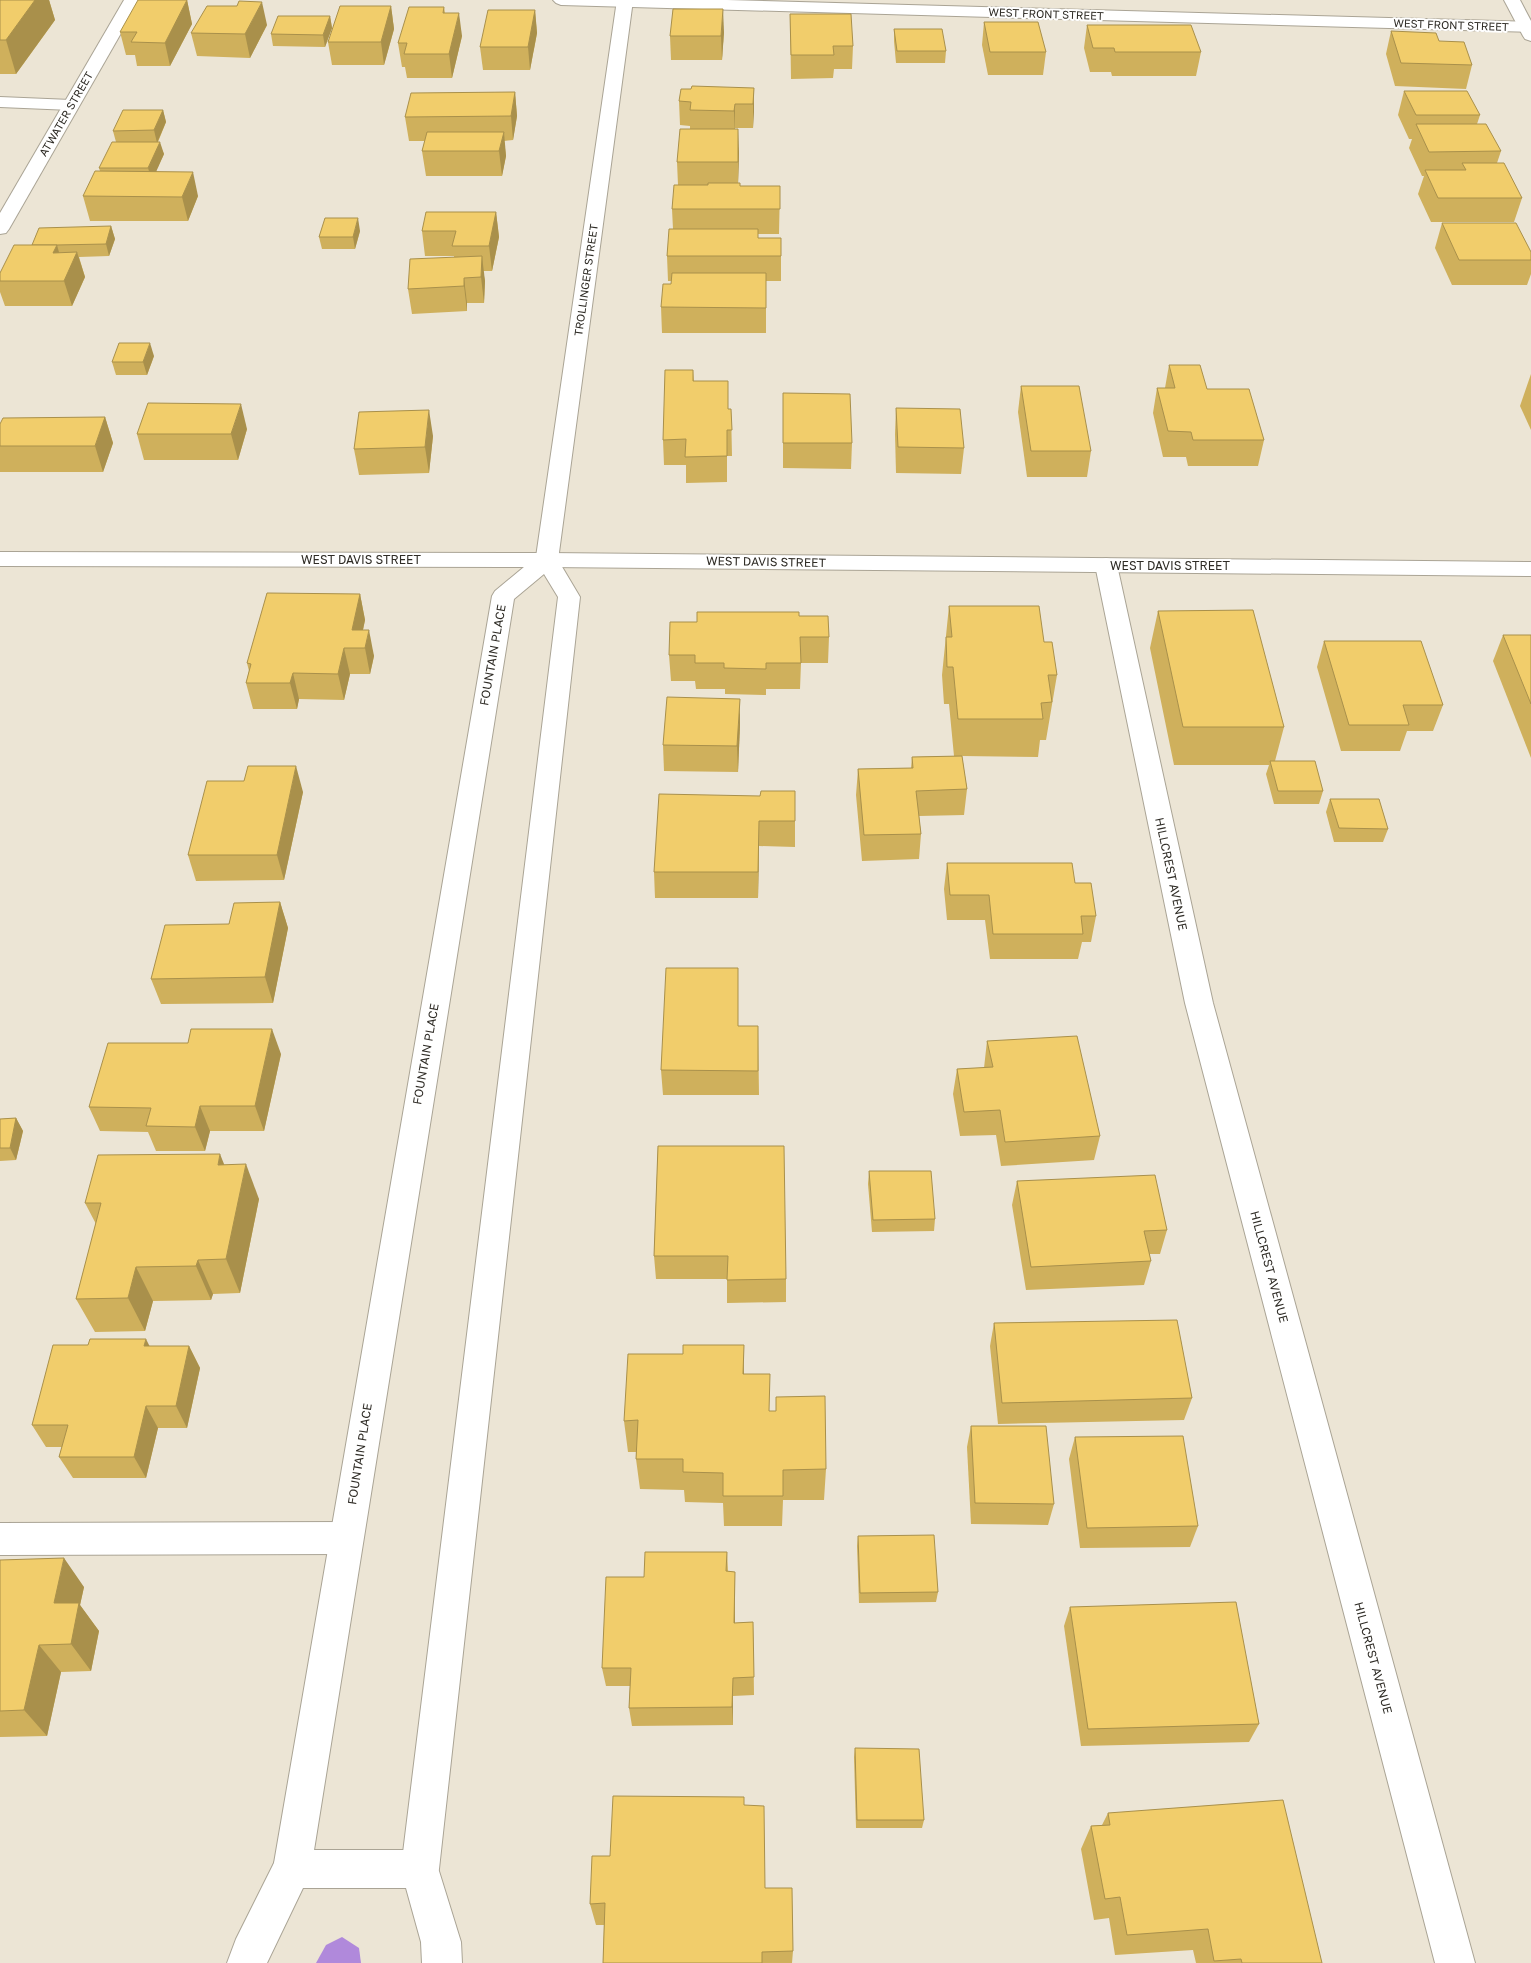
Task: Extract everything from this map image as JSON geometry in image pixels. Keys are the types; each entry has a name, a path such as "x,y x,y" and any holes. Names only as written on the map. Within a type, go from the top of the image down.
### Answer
{"street":[{"name":"ATWATER STREET","path":"0,229 132,0"},
{"name":"WEST FRONT STREET","path":"561,0 1529,30"},
{"path":"1512,0 1529,30"},
{"name":"TROLLINGER STREET","path":"547,560 625,1"},
{"path":"0,102 71,105"},
{"name":"WEST DAVIS STREET","path":"0,559 547,560 1531,569"},
{"path":"442,1963 441,1942 420,1869 569,597 547,560"},
{"name":"FOUNTAIN PLACE","path":"247,1963 250,1953 292,1869 503,596 547,560"},
{"name":"HILLCREST AVENUE","path":"1106,565 1199,1003 1455,1963"},
{"path":"0,1538 346,1538"},
{"path":"292,1869 420,1869"}],"shaded area":[{"path":"342,1937 359,1948 361,1963 316,1963 326,1945"}],"building":[{"path":"0,0 35,0 6,40 0,40"},
{"path":"138,0 187,0 165,43 131,42 137,32 120,32"},
{"path":"239,1 262,2 245,34 191,33 207,6 237,6"},
{"path":"340,6 391,6 381,42 328,42"},
{"path":"409,7 444,7 443,13 459,13 449,54 404,54 407,43 398,43"},
{"path":"673,9 723,9 721,36 670,36"},
{"path":"488,10 535,10 528,47 480,47"},
{"path":"790,14 851,14 853,46 833,46 834,55 791,55"},
{"path":"278,16 330,16 323,35 271,34"},
{"path":"984,22 1038,22 1046,52 990,52"},
{"path":"1087,25 1191,25 1201,52 1115,52 1114,48 1093,48"},
{"path":"894,29 942,29 946,51 897,51"},
{"path":"1391,31 1436,33 1439,41 1464,42 1472,65 1401,63"},
{"path":"692,86 754,88 753,104 735,104 734,111 690,110 691,102 679,101 681,89 691,89"},
{"path":"1404,91 1467,91 1480,115 1416,115"},
{"path":"515,92 511,116 405,117 411,93"},
{"path":"123,110 163,110 154,130 113,131"},
{"path":"1416,124 1486,124 1501,151 1429,152"},
{"path":"680,129 738,129 738,162 677,162"},
{"path":"427,132 504,132 499,151 422,151"},
{"path":"112,142 160,142 148,168 99,168"},
{"path":"1462,163 1504,163 1522,198 1438,198 1425,170 1466,170"},
{"path":"95,171 193,172 182,197 83,196"},
{"path":"708,183 740,183 740,186 780,186 780,209 672,209 674,185 708,185"},
{"path":"426,212 496,212 489,246 452,246 456,231 422,231"},
{"path":"325,218 358,218 353,237 319,237"},
{"path":"1442,223 1516,223 1531,252 1531,260 1459,260"},
{"path":"111,226 106,244 32,245 39,228"},
{"path":"669,229 758,229 758,238 781,238 781,256 667,256"},
{"path":"14,245 57,245 53,253 77,252 64,281 0,281 0,273"},
{"path":"482,256 481,277 464,278 464,286 408,289 410,259"},
{"path":"672,273 766,273 766,308 661,307 663,284 671,284"},
{"path":"119,343 150,343 143,362 112,362"},
{"path":"1169,365 1200,365 1207,389 1249,389 1264,440 1193,440 1191,432 1168,431 1157,388 1175,388"},
{"path":"665,370 693,370 693,381 728,381 728,409 731,409 732,430 727,430 727,456 685,457 686,439 663,440"},
{"path":"1021,386 1079,386 1091,451 1031,451"},
{"path":"783,393 850,394 852,443 783,443"},
{"path":"148,403 241,404 231,434 137,434"},
{"path":"896,408 960,409 964,448 898,447"},
{"path":"429,410 425,447 354,449 359,412"},
{"path":"105,417 95,446 0,446 0,424 3,418"},
{"path":"267,593 360,594 352,630 369,630 365,648 344,648 338,674 293,673 290,683 246,683 251,664 247,663"},
{"path":"949,606 1039,606 1044,642 1052,642 1057,675 1048,675 1052,702 1041,703 1043,719 958,719 953,667 947,667 946,637 952,637"},
{"path":"1253,610 1284,727 1183,727 1158,611"},
{"path":"697,612 799,612 799,616 828,616 829,637 800,637 801,663 766,663 766,669 724,668 724,663 695,663 695,655 669,655 670,622 697,622"},
{"path":"1503,635 1531,635 1531,704"},
{"path":"1324,641 1421,641 1443,705 1403,705 1409,725 1349,725"},
{"path":"667,697 740,699 737,746 663,745"},
{"path":"962,756 967,789 916,791 921,834 864,835 858,769 913,768 912,757"},
{"path":"1270,761 1315,761 1323,791 1278,791"},
{"path":"248,766 296,766 277,855 188,855 207,781 244,781"},
{"path":"761,791 795,791 795,821 759,821 758,872 654,872 659,794 760,796"},
{"path":"1330,799 1379,799 1388,829 1339,828"},
{"path":"947,863 1072,863 1075,883 1091,883 1096,916 1081,916 1083,934 993,934 989,895 950,895"},
{"path":"280,902 265,977 151,979 165,925 229,924 234,903"},
{"path":"666,968 738,968 738,1026 758,1026 758,1071 661,1070"},
{"path":"191,1029 272,1029 255,1106 200,1106 195,1127 146,1126 151,1108 89,1107 108,1043 188,1043"},
{"path":"1077,1036 1100,1136 1005,1142 1000,1110 964,1112 957,1069 993,1067 987,1041"},
{"path":"16,1118 10,1148 0,1148 0,1119"},
{"path":"658,1146 784,1146 786,1279 727,1280 728,1256 654,1256"},
{"path":"220,1154 218,1165 246,1164 226,1259 198,1260 196,1266 136,1267 128,1298 76,1299 101,1203 85,1203 98,1155"},
{"path":"869,1171 931,1171 935,1219 873,1220"},
{"path":"1155,1175 1167,1230 1144,1231 1151,1261 1031,1267 1017,1181"},
{"path":"1177,1320 1192,1398 1002,1403 994,1323"},
{"path":"90,1339 146,1339 144,1346 189,1346 176,1406 146,1406 134,1457 59,1457 68,1425 32,1425 53,1345 88,1345"},
{"path":"683,1345 744,1345 743,1374 770,1374 769,1411 776,1411 776,1397 825,1396 826,1469 783,1470 783,1496 723,1496 723,1473 683,1472 683,1459 636,1459 638,1420 624,1421 628,1354 683,1354"},
{"path":"971,1426 1046,1426 1054,1504 975,1503"},
{"path":"1183,1436 1198,1526 1087,1528 1075,1437"},
{"path":"934,1535 938,1592 860,1593 858,1536"},
{"path":"645,1552 727,1552 726,1571 735,1572 734,1623 753,1622 754,1677 733,1678 732,1707 629,1708 631,1668 602,1668 606,1577 644,1577"},
{"path":"64,1558 54,1603 79,1603 71,1644 39,1645 24,1710 0,1711 0,1560"},
{"path":"1236,1602 1259,1724 1088,1729 1070,1607"},
{"path":"855,1748 919,1749 924,1820 857,1820"},
{"path":"613,1796 744,1797 744,1805 764,1806 765,1888 792,1888 793,1951 762,1952 762,1963 603,1963 605,1903 590,1904 592,1856 610,1856"},
{"path":"1283,1800 1322,1963 1242,1963 1241,1959 1214,1961 1208,1929 1127,1935 1120,1897 1105,1899 1091,1826 1110,1825 1108,1813"}]}
